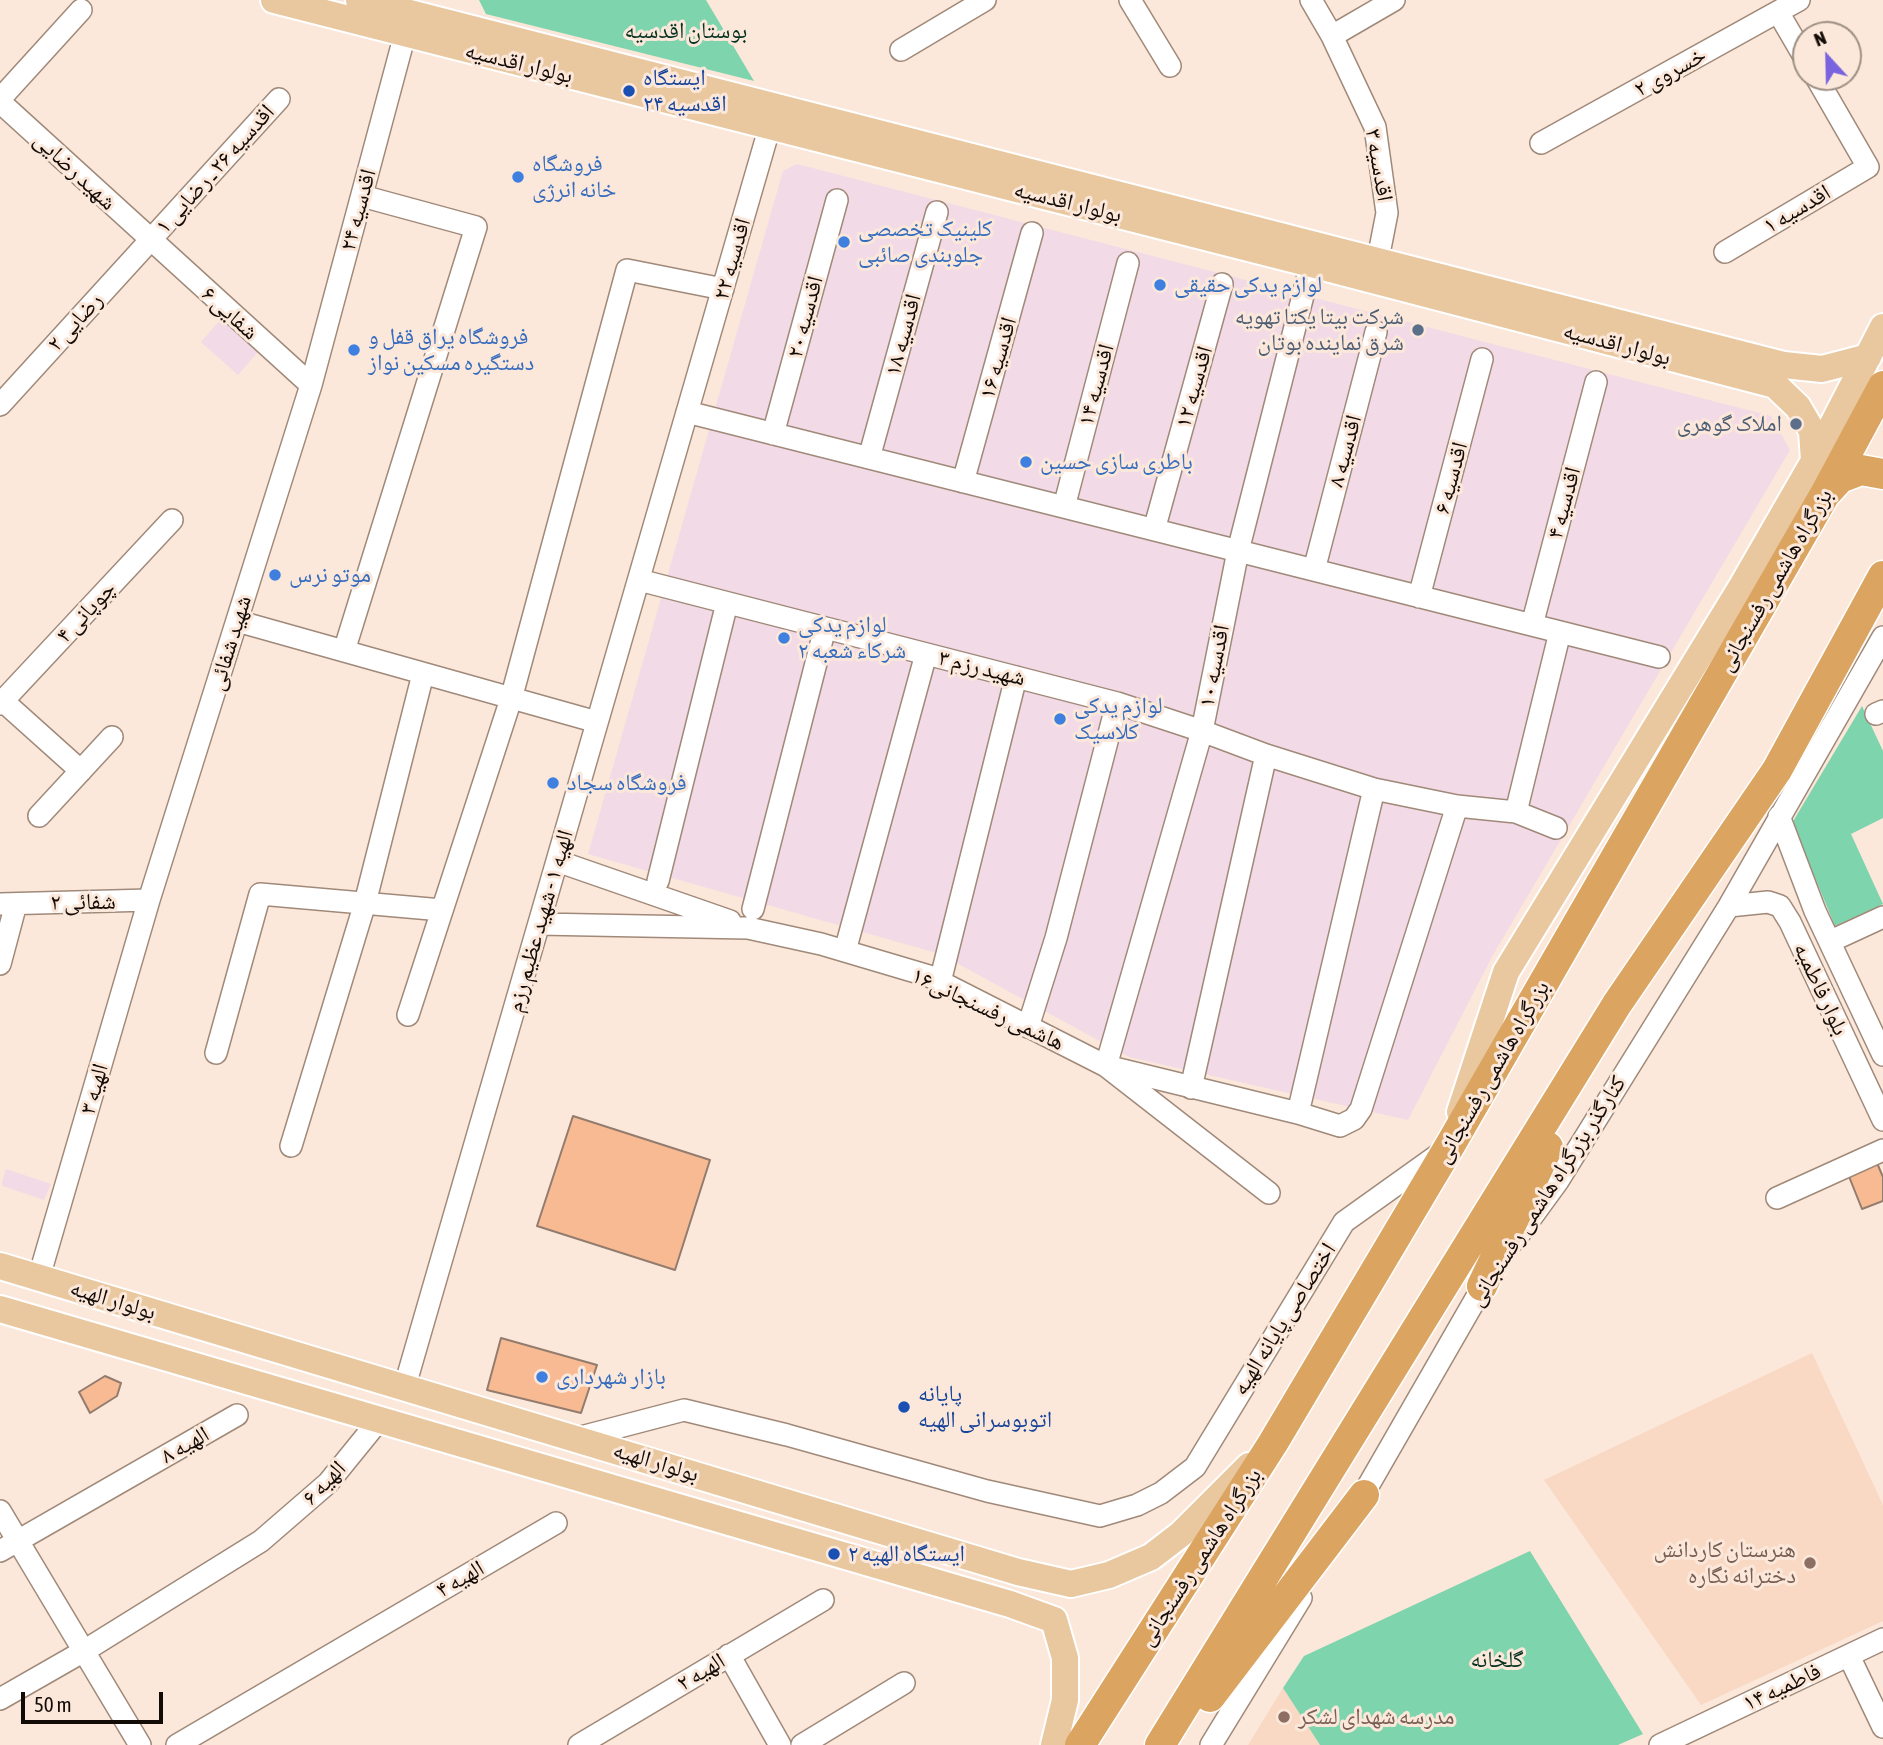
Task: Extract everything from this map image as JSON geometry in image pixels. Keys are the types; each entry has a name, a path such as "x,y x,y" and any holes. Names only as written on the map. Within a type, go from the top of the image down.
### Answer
{"highway":[{"name":"بزرگراه هاشمی رفسنجانی","path":"1080,1745 1273,1443 1449,1147 1825,494 1883,386"},
{"path":"1825,494 1840,478 1861,470 1883,474"},
{"path":"1160,1745 1618,1004 1777,770 1883,576"},
{"path":"1482,1286 1618,1004"},
{"path":"1173,1745 1364,1495"}],"main road":[{"name":"بولوار اقدسیه","path":"274,0 416,16"},
{"name":"بولوار اقدسیه","path":"359,0 1311,264 1774,386 1798,407 1812,431 1814,461"},
{"name":"بولوار اقدسیه","path":"773,116 1378,260 1784,365 1822,369 1868,357"},
{"path":"1449,1147 1506,972 1742,586 1814,461 1883,327"},
{"name":"بولوار الهیه","path":"0,1266 1018,1572 1071,1584 1109,1575 1151,1557 1181,1534 1273,1443"},
{"name":"بولوار الهیه","path":"0,1309 1010,1604 1054,1620"},
{"path":"1054,1745 1065,1700 1065,1658 1054,1620 1064,1615 1071,1606 1074,1595 1071,1584"}],"street":[{"path":"901,50 985,0"},
{"path":"1130,0 1170,66"},
{"name":"اقدسیه ۳","path":"1311,0 1332,36 1375,127 1387,213 1378,260"},
{"path":"1332,36 1394,0"},
{"name":"خسروی ۲","path":"1541,143 1799,0"},
{"path":"0,100 81,10"},
{"path":"1778,12 1792,36"},
{"name":"اقدسیه ۲۴","path":"311,385 362,195 416,16"},
{"name":"اقدسیه ۱","path":"1725,252 1868,167 1824,91"},
{"name":"اقدسیه ۲۶ ـ رضایی ۱","path":"150,240 279,99"},
{"name":"شهید رضایی","path":"0,100 150,240"},
{"name":"اقدسیه ۲۲","path":"687,412 773,116"},
{"path":"344,651 476,227 362,195"},
{"name":"اقدسیه ۲۰","path":"773,434 838,200"},
{"name":"اقدسیه ۱۸","path":"869,458 937,212"},
{"name":"اقدسیه ۱۶","path":"963,482 1032,233"},
{"name":"شفایی ۶","path":"150,240 311,385"},
{"name":"رضایی ۲","path":"0,405 150,240"},
{"name":"اقدسیه ۱۴","path":"1064,507 1128,262"},
{"name":"اقدسیه ۱۰","path":"1106,1066 1202,731 1238,551 1311,264"},
{"path":"408,1015 511,699 626,270 723,289"},
{"name":"اقدسیه ۱۲","path":"1154,530 1222,285"},
{"name":"اقدسیه ۸","path":"1314,570 1376,332"},
{"name":"اقدسیه ۶","path":"1419,597 1482,359"},
{"name":"اقدسیه ۴","path":"1532,625 1596,382"},
{"name":"شهید شفائی","path":"149,900 311,385"},
{"path":"687,412 1659,657"},
{"name":"الهیه ۱ - شهید عظیم رزم","path":"404,1389 687,412"},
{"name":"چوپانی ۴","path":"2,703 172,520"},
{"name":"شهید رزم ۳","path":"639,580 1117,703 1374,789 1457,806 1516,812 1556,828"},
{"path":"658,881 727,603"},
{"path":"237,621 597,722"},
{"path":"557,860 751,918 825,628"},
{"path":"1516,812 1560,632"},
{"name":"کنارگذر بزرگراه هاشمی رفسنجانی","path":"1211,1745 1364,1495 1482,1286 1558,1181 1729,906 1883,637"},
{"path":"845,951 926,654"},
{"path":"291,1146 365,903 423,674"},
{"path":"940,982 1016,677"},
{"path":"2,703 81,771"},
{"path":"1028,1027 1056,938 1117,703"},
{"path":"39,816 112,737"},
{"path":"1191,1088 1266,755"},
{"path":"1297,1113 1374,789"},
{"path":"1106,1066 1340,1126 1354,1119 1361,1109 1457,806"},
{"name":"بلوار فاطمیه","path":"1779,816 1815,911 1883,1055"},
{"path":"216,1053 260,894 442,910"},
{"name":"شفائی ۲","path":"8,904 149,900"},
{"name":"الهیه ۳","path":"39,1278 149,900"},
{"name":"بلوار فاطمیه","path":"1729,906 1768,902 1780,906 1883,1120"},
{"path":"1790,922 1790,911 1799,903 1810,905 1815,911"},
{"path":"0,964 8,904"},
{"path":"1831,941 1883,917"},
{"name":"هاشمی رفسنجانی۱۶","path":"539,924 751,918 845,951 929,976 1106,1066 1269,1192"},
{"name":"اختصاصی پایانه الهیه","path":"578,1438 684,1410 787,1435 987,1491 1100,1516 1137,1505 1161,1493 1195,1467 1344,1223 1449,1147"},
{"path":"1777,1198 1883,1150"},
{"name":"الهیه ۸","path":"9,1546 237,1415"},
{"name":"الهیه ۶","path":"0,1699 84,1651 261,1541 328,1483 380,1419"},
{"path":"0,1511 9,1546 84,1651 140,1745"},
{"name":"الهیه ۴","path":"177,1745 556,1523"},
{"name":"الهیه ۲","path":"579,1745 823,1600"},
{"name":"فاطمیه ۱۴","path":"1660,1745 1684,1740 1883,1639"},
{"path":"729,1656 780,1745"},
{"path":"1849,1656 1883,1727"},
{"path":"802,1745 904,1683"}],"shaded area":[{"path":"797,164 1771,416 1790,450 1493,955 1408,1120 1129,1057 940,954 588,854 783,171"},
{"path":"221,319 258,352 238,375 201,342"},
{"path":"6,1169 51,1184 44,1200 3,1186"},
{"path":"1812,1353 1883,1505 1883,1621 1701,1705 1544,1480"},
{"name":"مدرسه شهدای لشکر","path":"1283,1688 1320,1745 1248,1745"}],"green space":[{"name":"بوستان اقدسیه","path":"479,0 706,0 754,81 486,14"},
{"path":"1862,706 1883,751 1883,818 1851,834 1883,904 1835,926 1792,823"},
{"name":"گلخانه","path":"1530,1551 1643,1734 1618,1745 1320,1745 1283,1688 1304,1656"}],"building":[{"path":"573,1116 710,1160 675,1270 537,1226"},
{"path":"1877,1163 1883,1177 1883,1201 1862,1209 1848,1174"},
{"name":"بازار شهرداری","path":"501,1338 597,1365 581,1413 487,1390"},
{"path":"105,1376 121,1383 117,1396 90,1413 79,1392"}],"place":[{"name":"ایستگاه اقدسیه ۲۴","path":"629,91"},
{"name":"فروشگاه خانه انرژی","path":"518,177"},
{"name":"کلینیک تخصصی جلوبندی صائبی","path":"844,242"},
{"name":"لوازم یدکی حقیقی","path":"1160,285"},
{"name":"شرکت بیتا یکتا تهویه شرق نماینده بوتان","path":"1418,330"},
{"name":"فروشگاه یراق قفل و دستگیره مسکین نواز","path":"354,350"},
{"name":"املاک گوهری","path":"1796,424"},
{"name":"باطری سازی حسین","path":"1026,462"},
{"name":"موتو نرس","path":"275,575"},
{"name":"لوازم یدکی شرکاء شعبه ۲","path":"784,638"},
{"name":"لوازم یدکی کلاسیک","path":"1060,719"},
{"name":"فروشگاه سجاد","path":"553,783"},
{"name":"بازار شهرداری","path":"542,1377"},
{"name":"پایانه اتوبوسرانی الهیه","path":"904,1407"},
{"name":"ایستگاه الهیه ۲","path":"834,1554"},
{"name":"هنرستان کاردانش دخترانه نگاره","path":"1810,1563"},
{"name":"مدرسه شهدای لشکر","path":"1284,1717"}]}
